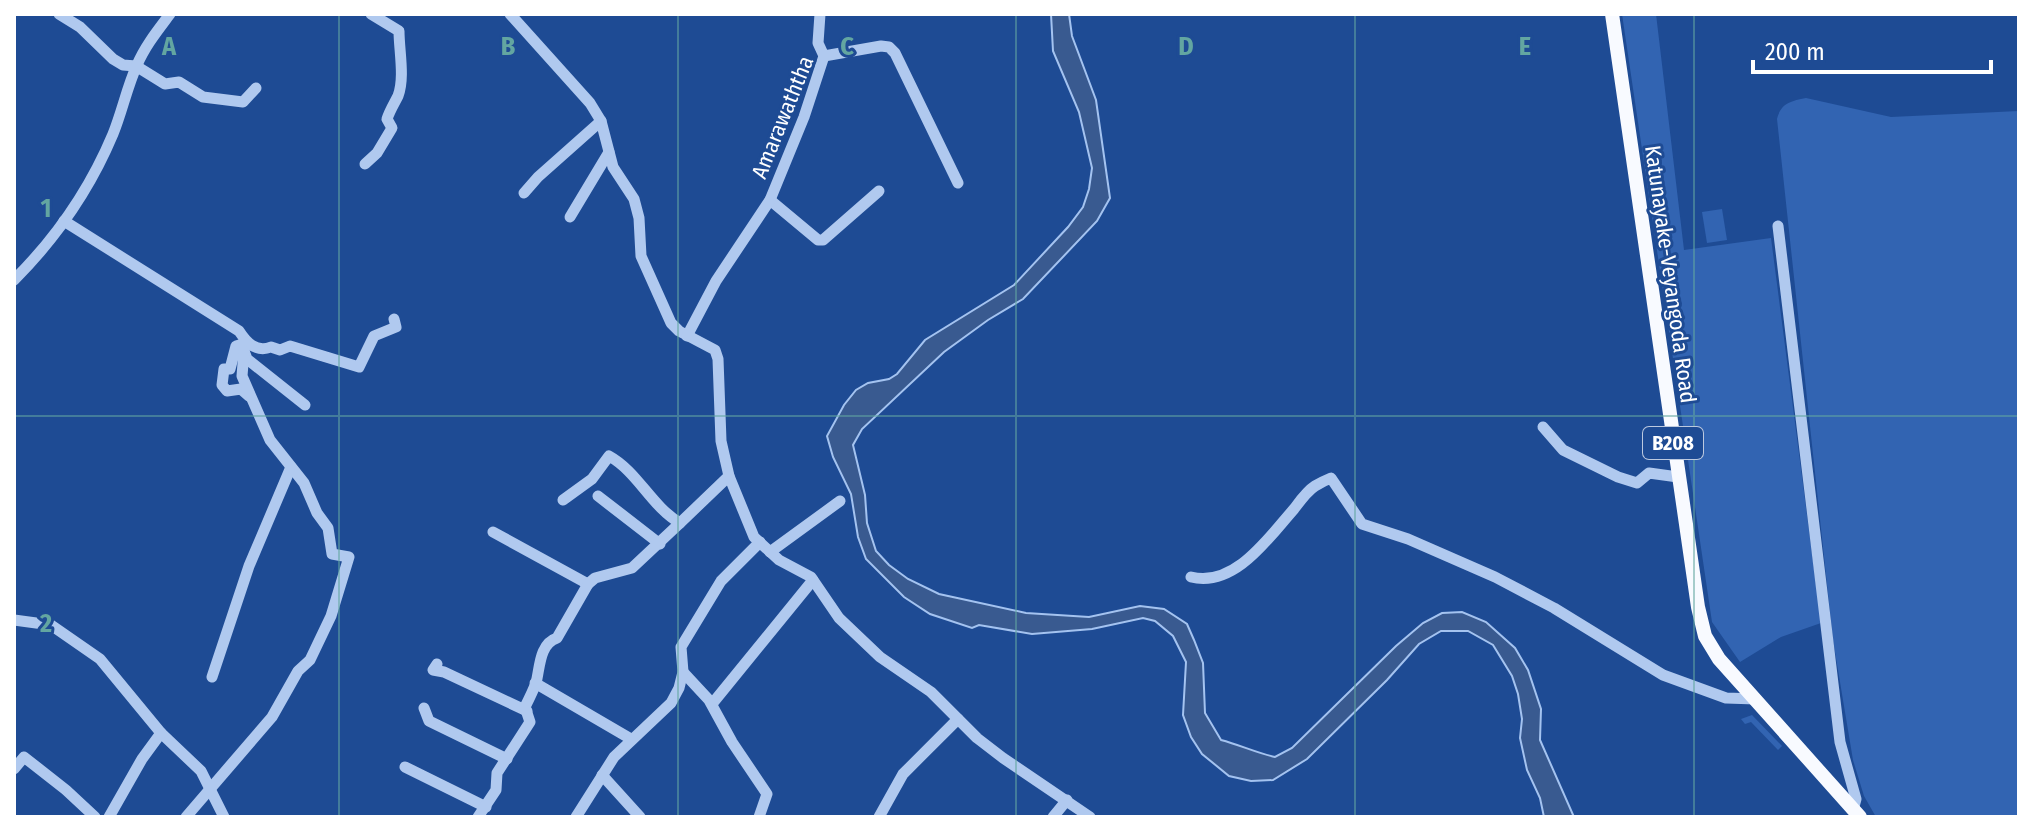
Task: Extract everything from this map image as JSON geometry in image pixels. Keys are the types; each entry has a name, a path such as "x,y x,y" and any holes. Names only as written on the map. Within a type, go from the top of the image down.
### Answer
{"main road":[{"name":"Katunayake-Veyangoda Road","path":"1612,14 1678,477 1705,636 1719,659 1856,813"}],"street":[{"path":"59,14 80,27 113,59 123,65 136,66 165,84 179,82 203,97 243,102 256,88"},
{"path":"14,280 45,250 85,191 113,135 136,66 150,40 170,14"},
{"path":"365,164 377,153 392,128 387,119 391,104 398,96 400,73 399,31 371,14"},
{"path":"510,14 590,103 601,121 613,167 634,199 639,218 641,256 671,323 687,336 715,350 718,359 719,416 729,476 754,537 779,560 813,580 839,618 880,657 931,692 1003,758 1090,817"},
{"path":"820,14 818,43 824,56"},
{"name":"Amarawaththa","path":"687,336 716,281 770,200 804,117 824,56 889,47 895,53 958,183"},
{"path":"524,193 601,121"},
{"path":"570,217 609,152"},
{"path":"770,200 818,240 823,240 879,191"},
{"path":"64,221 239,331 247,359 305,405"},
{"path":"1778,226 1840,742 1856,799 1856,813"},
{"path":"256,406 245,391 227,391 222,385 224,369 230,369 236,346 280,350 290,346 359,367 374,336 396,327 394,319"},
{"path":"186,817 272,717 298,671 310,660 331,616 349,557 332,554 328,528 317,513 304,483 270,440 242,376 245,347"},
{"path":"1543,427 1563,450 1618,477 1637,483 1649,473 1678,477"},
{"path":"563,500 592,479 609,456 623,464 667,515 680,523"},
{"path":"212,677 249,566 291,467"},
{"path":"405,767 482,812 496,790 497,773 530,722 525,707 543,651 551,640 557,638 588,584 595,578 632,568 729,476"},
{"path":"1191,577 1202,579 1222,575 1236,568 1263,544 1313,487 1331,478 1362,524 1408,539 1495,577 1554,608 1663,675 1726,698 1756,699"},
{"path":"598,496 660,544"},
{"path":"770,552 840,501"},
{"path":"493,532 588,584"},
{"path":"576,817 614,757 671,703 683,672 681,647 721,581 760,542"},
{"path":"712,704 813,580"},
{"path":"14,620 51,625 100,659 161,733 201,771 224,817"},
{"path":"437,664 433,670 436,672 444,672 527,711"},
{"path":"683,672 712,704 732,742 767,794 759,817"},
{"path":"535,683 631,739"},
{"path":"424,708 429,721 507,759"},
{"path":"879,817 903,774 958,719"},
{"path":"109,817 142,759 161,733"},
{"path":"14,769 24,757 95,817"},
{"path":"602,775 640,817"},
{"path":"1053,817 1067,800"}],"shaded area":[{"path":"1051,14 1069,14 1072,36 1096,100 1110,198 1097,221 1023,299 944,352 862,429 853,445 865,495 867,523 876,551 908,579 939,594 1026,613 1089,617 1140,606 1164,609 1187,624 1194,640 1203,663 1205,713 1221,740 1275,757 1292,748 1423,623 1442,613 1462,612 1486,622 1515,648 1528,670 1541,709 1540,740 1574,817 1544,817 1540,798 1527,770 1520,738 1522,719 1512,676 1493,645 1468,631 1441,631 1419,644 1307,759 1273,780 1251,781 1229,776 1202,754 1191,737 1183,715 1186,662 1173,636 1155,621 1143,618 1092,629 1032,634 979,625 972,628 930,614 904,597 866,559 858,537 851,494 833,457 827,436 844,405 856,390 897,374 925,340 1014,285 1083,207 1092,168 1079,112 1053,51"},
{"path":"1622,14 1656,14 1684,250 1771,238 1821,623 1781,637 1740,662 1712,622"},
{"path":"1806,98 1891,117 2019,111 2019,817 1876,817 1864,796 1853,760 1833,640 1777,119 1787,104"},
{"path":"1722,209 1727,240 1707,243 1702,212"},
{"path":"1752,715 1782,746 1778,750 1751,722 1745,724 1741,719"}]}
